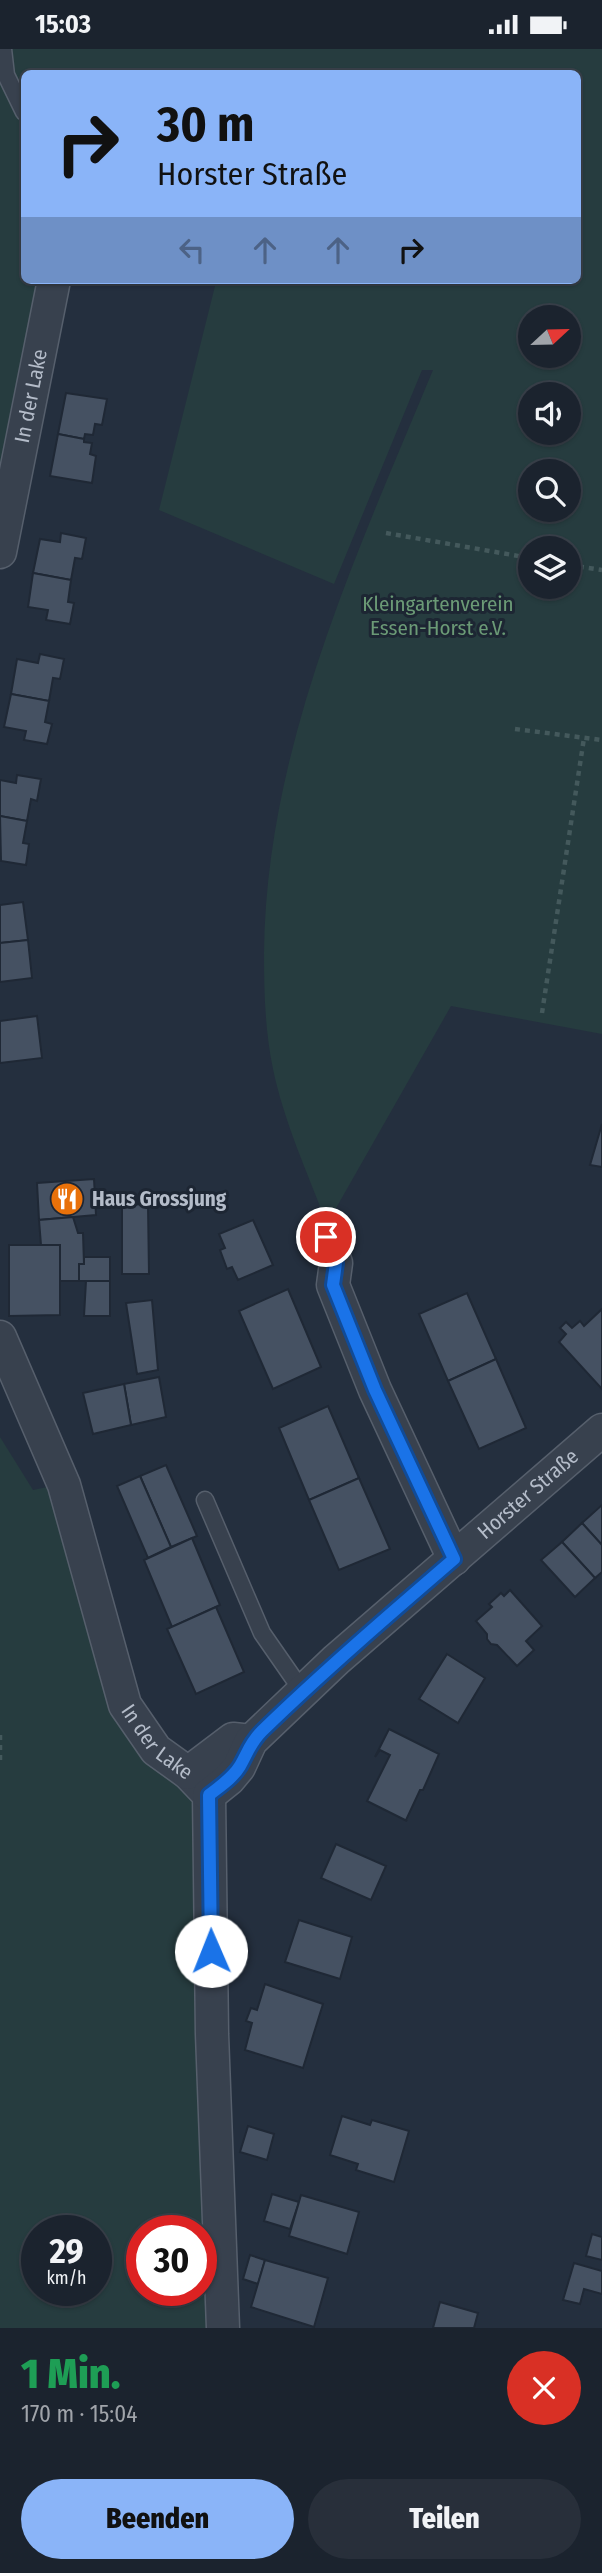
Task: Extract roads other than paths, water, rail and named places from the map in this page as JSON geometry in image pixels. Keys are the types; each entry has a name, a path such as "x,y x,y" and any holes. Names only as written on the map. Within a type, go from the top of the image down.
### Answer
{"street":[{"name":"In der Lake","path":"0,552 53,284"},
{"name":"Horster Straße","path":"326,1237 336,1263 333,1285 342,1308 375,1390 454,1559"},
{"name":"In der Lake","path":"0,1337 64,1485 125,1705 156,1750 198,1784 212,2034 223,2328"},
{"name":"Horster Straße","path":"198,1784 229,1779 239,1767 251,1741 336,1660 602,1430"}],"lane":[{"path":"3,49 6,75 21,106"},
{"path":"205,1500 262,1633 303,1692"}],"place":[{"name":"Haus Grossjung","path":"67,1199"}],"park label":[{"name":"Kleingartenverein Essen-Horst e.V.","path":"438,616"}]}
